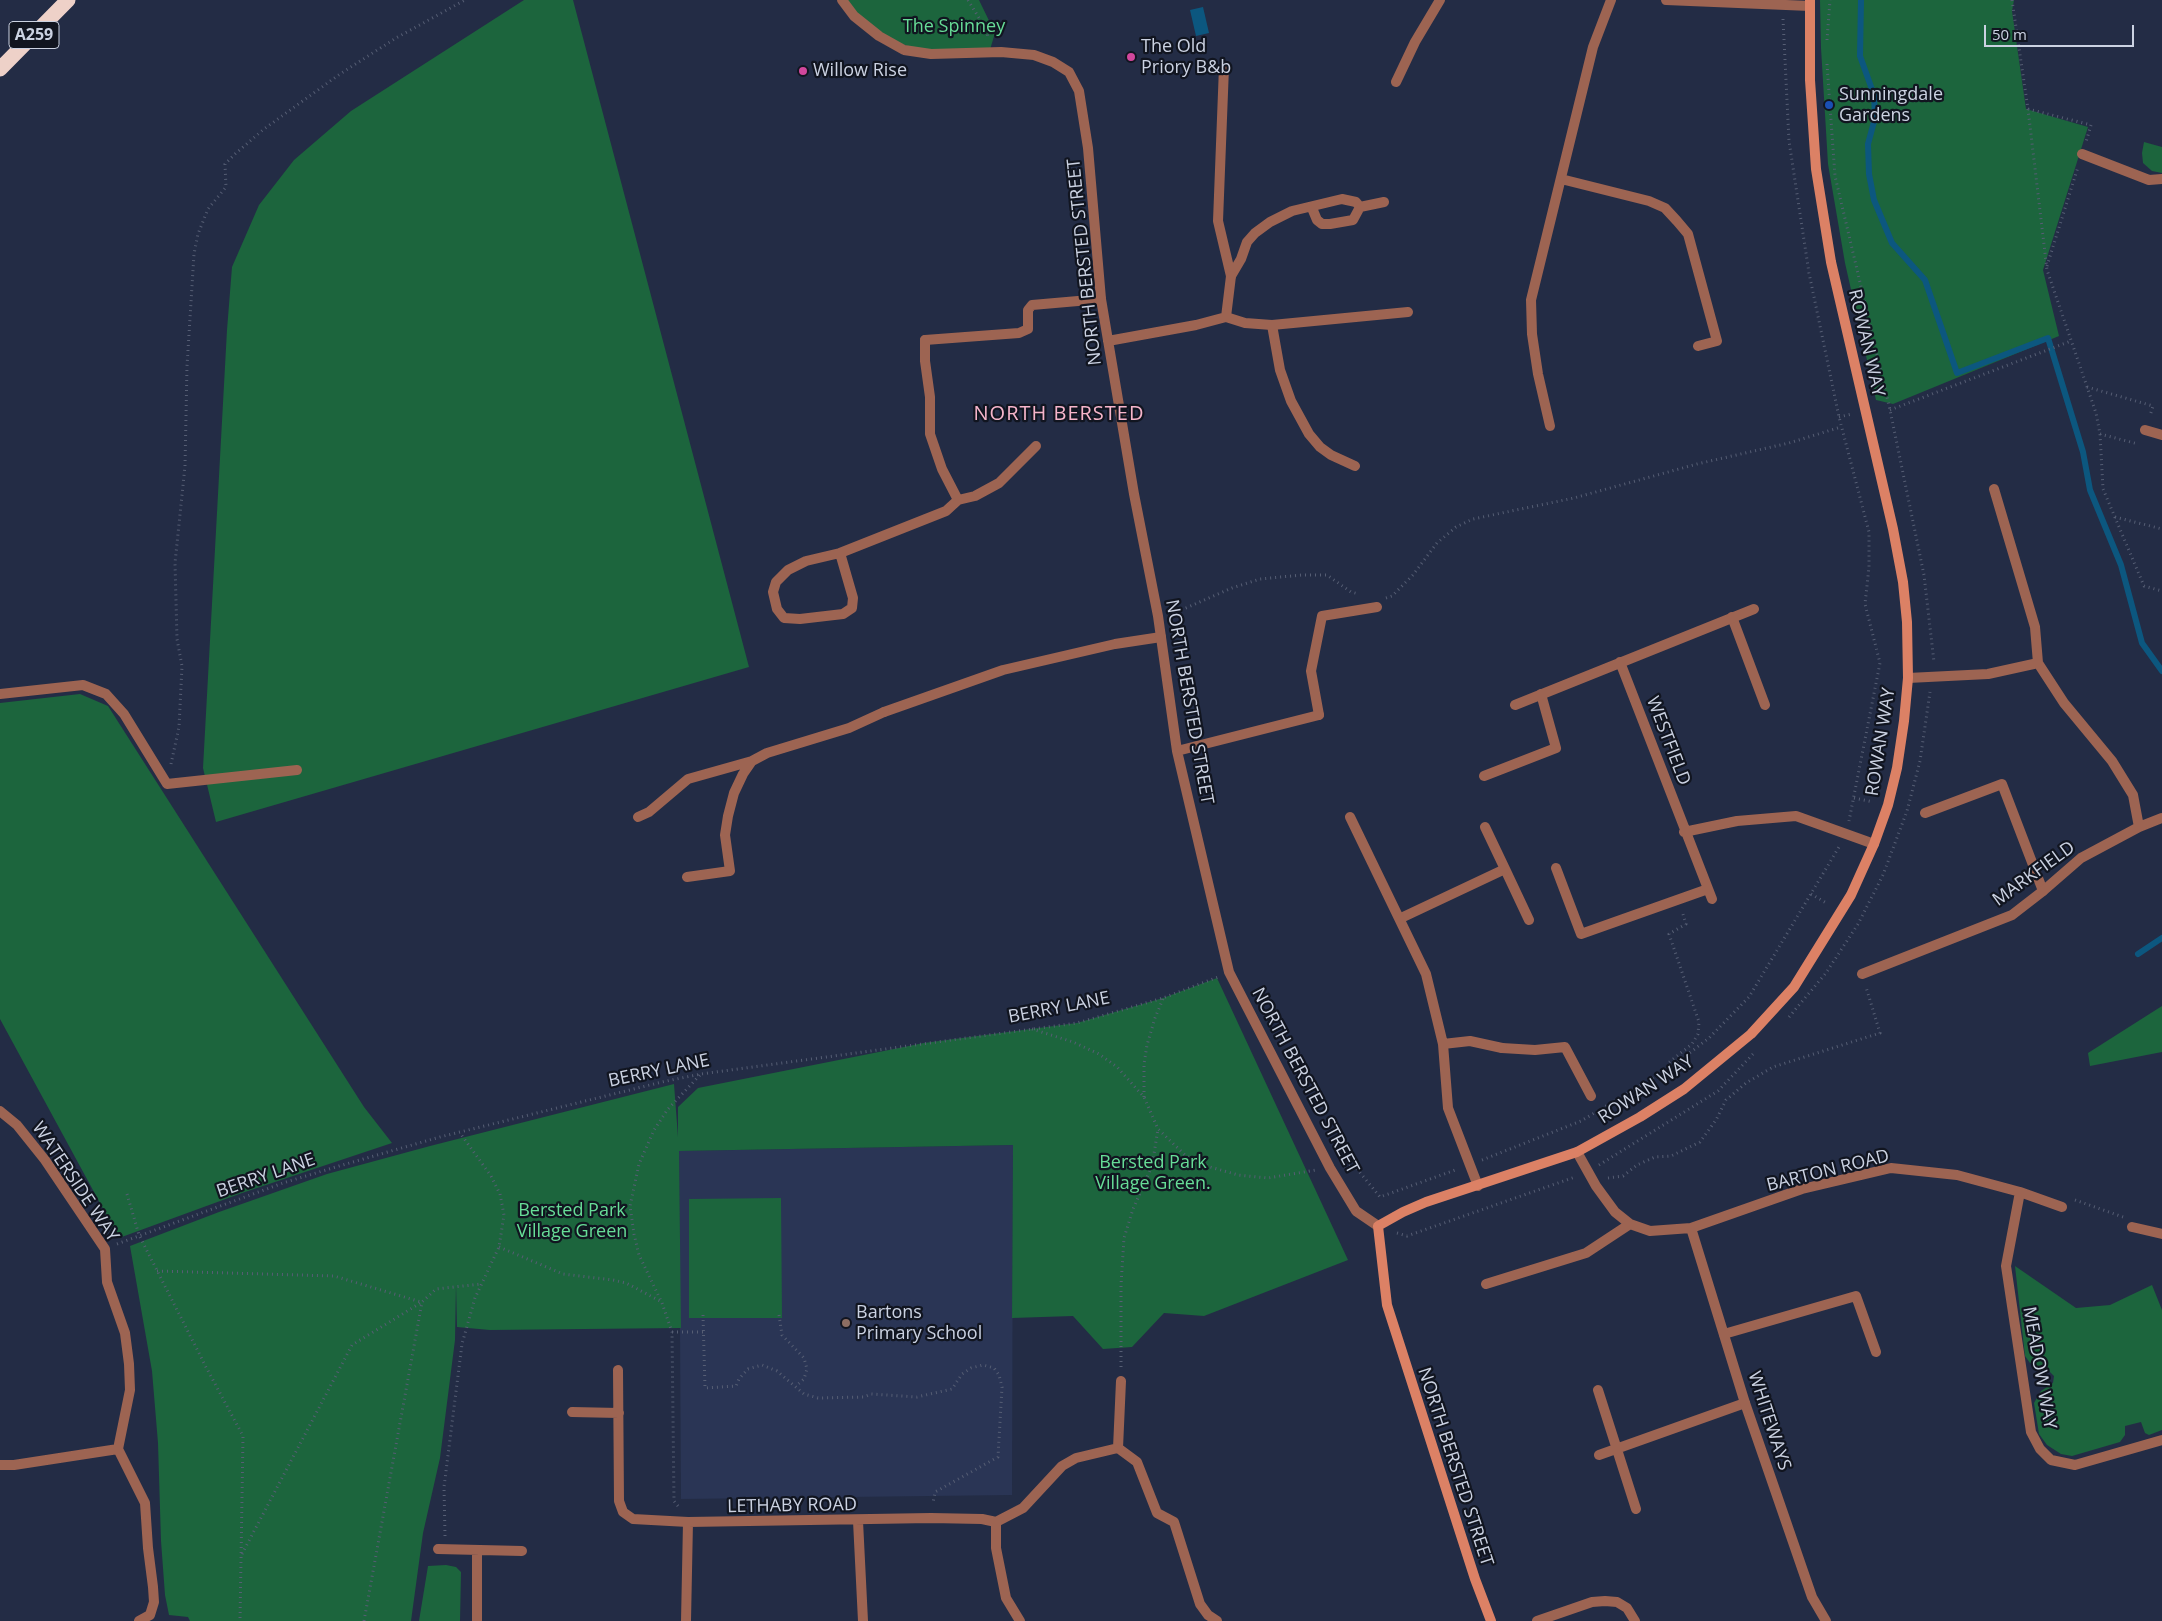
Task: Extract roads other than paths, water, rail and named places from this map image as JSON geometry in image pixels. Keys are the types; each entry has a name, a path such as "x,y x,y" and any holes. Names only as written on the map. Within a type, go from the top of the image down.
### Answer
{"highway":[{"name":"A259","path":"0,69 68,0"}],"street":[{"name":"NORTH BERSTED STREET","path":"842,0 854,16 879,36 904,50 931,54 989,53 1034,55 1053,62 1070,72 1079,90 1088,148 1101,299 1134,494 1158,616 1177,750 1230,972 1330,1168 1356,1210 1378,1226 1387,1305 1474,1579 1491,1621"},
{"path":"1396,82 1415,42 1440,0"},
{"path":"1550,426 1538,374 1532,334 1531,300 1594,47 1611,0"},
{"path":"1666,0 1783,5 1810,3"},
{"name":"ROWAN WAY","path":"1378,1226 1426,1202 1577,1152 1640,1117 1684,1089 1751,1034 1794,987 1852,896 1888,805 1897,768 1904,721 1908,678 1907,622 1903,582 1893,529 1831,262 1816,169 1810,80 1810,3"},
{"path":"1224,67 1218,221 1231,276 1226,317"},
{"path":"2082,154 2149,180 2162,179"},
{"path":"1561,179 1649,201 1665,208 1688,234 1717,341 1698,346"},
{"path":"1231,276 1241,259 1247,242 1255,233 1292,211 1312,208 1320,203 1342,199 1356,202 1360,207"},
{"path":"1312,208 1317,220 1322,224 1330,224 1353,220 1360,207 1384,202"},
{"path":"958,500 942,469 930,434 930,397 925,361 925,340 1019,333 1028,329 1028,310 1032,305 1101,299"},
{"path":"1108,341 1226,317 1245,323 1272,325 1408,312"},
{"path":"1272,325 1280,370 1291,401 1309,434 1320,447 1331,455 1355,466"},
{"path":"2145,430 2162,435"},
{"path":"840,553 852,598 852,608 843,614 800,619 784,618 777,609 773,592 776,582 788,570 806,561 840,553 946,511 958,500 976,496 999,483 1036,446"},
{"path":"1994,489 2035,627 2038,663 2064,703 2112,761 2132,794 2140,827"},
{"path":"1177,750 1318,716 1311,670 1322,616 1378,603"},
{"path":"1515,705 1754,609"},
{"path":"1732,617 1765,705"},
{"path":"638,817 649,812 688,779 752,761 767,753 849,728 884,712 1003,670 1115,644 1161,637"},
{"name":"WESTFIELD","path":"1556,868 1581,934 1678,899 1710,894 1684,832 1620,662"},
{"path":"1908,678 1936,675 1988,674 2038,663"},
{"path":"0,694 83,685 106,694 124,714 167,784 297,770"},
{"path":"1484,776 1556,748 1541,694"},
{"path":"687,877 730,871 725,836 728,816 734,793 752,761"},
{"path":"1925,813 2002,784 2043,891"},
{"path":"1684,832 1737,821 1796,816 1874,844"},
{"path":"1350,817 1401,918 1426,974 1444,1044 1448,1108 1478,1186"},
{"name":"MARKFIELD","path":"1862,974 2012,915 2081,858 2140,827 2162,818"},
{"path":"1485,827 1530,920"},
{"path":"1401,918 1505,869"},
{"path":"1444,1044 1470,1041 1502,1048 1535,1050 1565,1046 1591,1096"},
{"name":"WATERSIDE WAY","path":"0,1111 17,1126 45,1160 105,1249 106,1282 125,1333 129,1364 130,1390 118,1449"},
{"name":"BARTON ROAD","path":"1577,1152 1590,1176 1615,1212 1630,1224 1650,1230 1691,1228 1802,1189 1891,1168 1957,1175 2020,1192 2062,1207"},
{"name":"MEADOW WAY","path":"2020,1192 2006,1266 2031,1432 2040,1450 2051,1460 2075,1465 2162,1440"},
{"path":"1486,1284 1586,1253 1630,1224"},
{"path":"2132,1227 2162,1234"},
{"name":"WHITEWAYS","path":"1691,1228 1745,1403 1812,1597 1826,1621"},
{"path":"1724,1334 1856,1296 1876,1352"},
{"path":"572,1412 619,1412 618,1370"},
{"path":"1118,1448 1121,1381"},
{"path":"1598,1390 1636,1509"},
{"path":"1599,1456 1745,1403"},
{"name":"LETHABY ROAD","path":"619,1412 619,1501 623,1512 633,1519 688,1522 858,1521 931,1518 982,1519 996,1522"},
{"path":"1020,1621 1006,1598 996,1548 996,1522 1023,1508 1062,1466 1076,1458 1118,1448 1137,1462 1157,1513 1174,1522 1200,1604 1208,1615 1217,1621"},
{"path":"0,1465 14,1465 118,1449 145,1503 154,1602 150,1615 139,1621"},
{"path":"858,1521 863,1621"},
{"path":"686,1621 688,1522"},
{"path":"442,1549 522,1551"},
{"path":"477,1551 477,1621"},
{"path":"1537,1621 1592,1602 1605,1601 1617,1602 1627,1608 1635,1621"}],"waterway":[{"path":"1861,0 1860,56 1874,95 1875,118 1868,144 1869,174 1874,200 1892,243 1925,280 1957,373 2048,338 2083,452 2090,490 2121,565 2142,643 2162,671"},
{"path":"2138,954 2162,938"}],"place":[{"name":"The Old Priory B&b","path":"1131,57"},
{"name":"Willow Rise","path":"803,71"},
{"name":"Sunningdale Gardens","path":"1829,105"},
{"name":"Bartons Primary School","path":"846,1323"}],"district":[{"name":"NORTH BERSTED","path":"1059,414"}],"park label":[{"name":"The Spinney","path":"954,27"},
{"name":"Bersted Park Village Green.","path":"1153,1173"},
{"name":"Bersted Park Village Green","path":"572,1221"}]}
